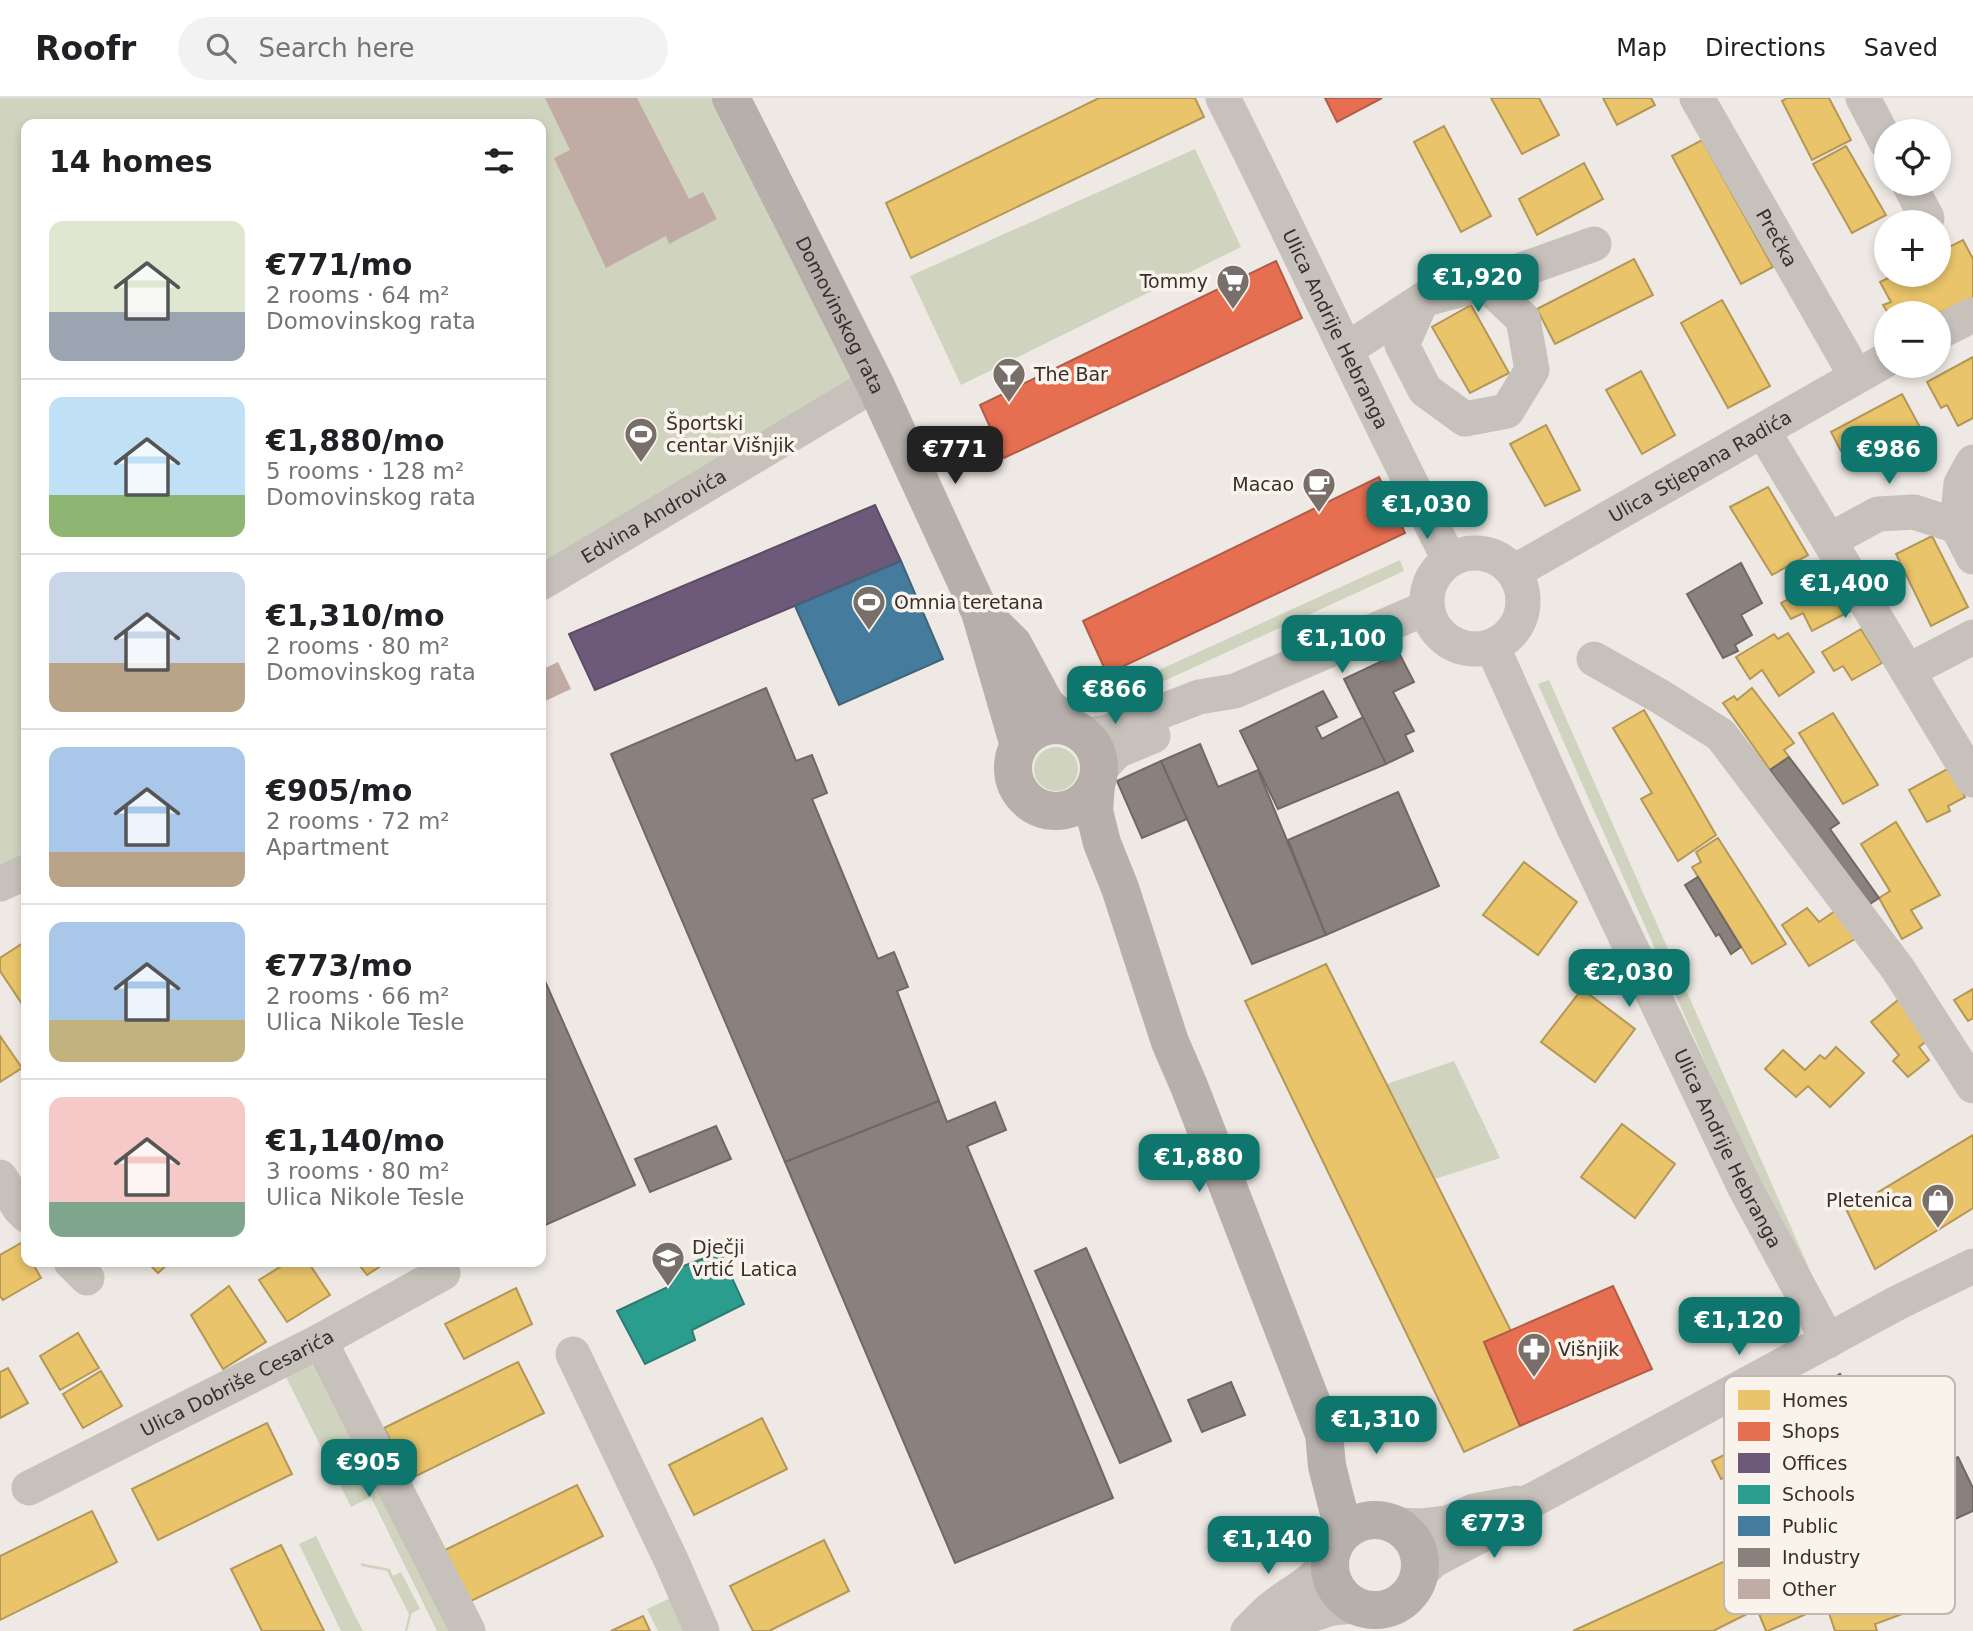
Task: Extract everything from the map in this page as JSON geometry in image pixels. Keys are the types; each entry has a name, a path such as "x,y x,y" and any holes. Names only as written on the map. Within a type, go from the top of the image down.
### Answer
{"main road":[{"name":"Domovinskog rata","path":"731,98 874,384 980,612 1019,746"},
{"name":"Domovinskog rata","path":"980,612 1013,643 1046,705 1087,754"},
{"path":"1087,754 1089,796 1078,805 1064,810 1039,807 1029,801 1015,783 1014,757 1019,746 1028,736 1045,726 1059,725 1087,754 1094,811 1102,843 1120,888 1170,1042 1324,1434 1327,1466 1340,1517 1329,1564 1334,1584 1343,1597 1371,1616 1401,1603 1416,1583"},
{"path":"1050,810 1063,822 1101,896 1134,932"},
{"path":"1324,1434 1348,1466 1368,1507 1408,1534 1416,1545 1420,1558 1416,1583 1415,1631"},
{"path":"1335,1545 1350,1527 1363,1522 1388,1522"}],"street":[{"name":"Prečka","path":"1697,98 1856,376"},
{"path":"1863,98 1874,119"},
{"name":"Ulica Andrije Hebranga","path":"1225,99 1393,449 1449,559"},
{"path":"1346,350 1422,300 1485,283 1594,244"},
{"path":"1422,300 1402,345 1425,390 1465,419 1507,411 1532,370 1523,318 1485,283"},
{"path":"1951,326 1973,315"},
{"name":"Ulica Stjepana Radića","path":"1514,572 1874,366"},
{"name":"Edvina Androvića","path":"546,580 874,384"},
{"path":"1763,431 1972,778"},
{"path":"1973,462 1961,484 1957,526 1973,557"},
{"path":"1830,540 1878,514 1914,512 1957,526"},
{"path":"1477,552 1504,562 1514,572 1524,600 1515,628 1505,639 1492,646 1464,648 1450,643 1439,634 1426,608 1426,594 1430,580 1449,559 1477,552"},
{"path":"1087,754 1117,751 1212,710 1235,691 1426,608"},
{"path":"1908,671 1973,636"},
{"name":"Ulica Andrije Hebranga","path":"1492,646 1574,828 1745,1188 1828,1340"},
{"path":"1594,659 1721,734 1898,969 1973,1086"},
{"path":"0,884 21,874"},
{"path":"0,1177 21,1210"},
{"path":"1762,1376 1899,1302 1973,1266"},
{"name":"Ulica Dobriše Cesarića","path":"29,1488 320,1342 441,1267"},
{"path":"320,1342 468,1631"},
{"path":"573,1354 702,1631"},
{"path":"1416,1583 1434,1560 1491,1530 1531,1501 1724,1396"},
{"path":"1388,1522 1421,1527 1448,1523 1474,1511 1531,1501"},
{"path":"1248,1631 1271,1609 1311,1582 1322,1570 1335,1545"},
{"path":"1248,1631 1289,1622 1332,1608 1371,1616"}],"green space":[{"name":"Športski centar Višnjik","path":"0,98 731,98 875,384 546,576 546,119 21,119 21,858 0,868"},
{"path":"1195,149 1241,247 961,385 910,276"},
{"path":"1400,560 1404,571 1094,713 1089,702"},
{"path":"1549,680 1816,1284 1805,1288 1538,684"},
{"path":"1056,747 1065,748 1072,753 1077,760 1077,778 1072,785 1065,790 1056,791 1047,790 1040,785 1035,778 1034,769 1035,760 1040,753 1047,748"},
{"path":"1454,1061 1500,1158 1435,1179 1387,1084"},
{"path":"310,1361 450,1631 437,1631 371,1497 351,1507 284,1373"},
{"path":"316,1536 363,1631 341,1631 299,1544"},
{"path":"361,1563 390,1569 393,1576 401,1572 420,1609 412,1613 407,1631 409,1614 387,1571 361,1566"},
{"path":"675,1596 690,1631 658,1631 647,1609"}],"building: Homes":[{"path":"1099,98 1195,98 1204,117 911,258 886,203"},
{"path":"1491,98 1539,98 1559,135 1522,154"},
{"path":"1603,98 1651,98 1655,105 1617,125"},
{"path":"1787,98 1829,98 1851,140 1812,160 1782,101"},
{"path":"1444,126 1491,216 1461,232 1414,142"},
{"path":"1702,140 1773,267 1741,284 1672,156"},
{"path":"1846,146 1883,210 1874,210 1874,221 1852,233 1813,164"},
{"path":"1584,163 1603,199 1537,235 1519,199"},
{"path":"1963,240 1973,259 1973,299 1951,308 1951,301 1890,301 1883,287 1951,287 1951,246"},
{"path":"1634,259 1653,295 1555,344 1537,309"},
{"path":"1722,300 1770,386 1728,408 1681,323"},
{"path":"1471,305 1509,373 1470,393 1432,327"},
{"path":"1973,357 1973,418 1958,426 1947,405 1941,408 1927,382 1934,378 1951,378 1951,369"},
{"path":"1641,371 1675,435 1642,454 1606,390"},
{"path":"1902,394 1922,431 1850,468 1831,432"},
{"path":"1546,425 1580,490 1545,506 1510,444"},
{"path":"1768,487 1808,555 1772,575 1730,507"},
{"path":"1932,536 1968,607 1931,626 1896,554"},
{"path":"1833,574 1854,609 1812,631 1803,613 1791,619 1781,603"},
{"path":"1861,629 1882,663 1852,680 1843,666 1834,671 1822,652"},
{"path":"1788,633 1814,672 1779,696 1762,670 1750,679 1736,657 1774,634 1778,639"},
{"path":"1752,688 1794,743 1784,750 1789,757 1770,770 1723,703 1734,696 1737,700"},
{"path":"1644,710 1716,835 1678,861 1641,799 1652,793 1613,728"},
{"path":"1833,713 1878,785 1843,804 1799,733"},
{"path":"1949,768 1965,797 1948,806 1950,811 1927,822 1909,790"},
{"path":"1896,822 1940,895 1911,910 1922,928 1902,939 1879,898 1890,891 1861,844"},
{"path":"1718,838 1786,944 1752,964 1692,867 1701,862 1696,852"},
{"path":"1524,862 1577,902 1538,955 1483,915"},
{"path":"1841,907 1860,936 1809,966 1782,925 1807,908 1819,922"},
{"path":"21,944 21,1002 0,971 0,958"},
{"path":"1326,964 1511,1331 1484,1342 1520,1426 1464,1452 1245,1001"},
{"path":"1582,989 1635,1029 1595,1082 1541,1042"},
{"path":"1973,989 1973,1018 1968,1021 1954,1000"},
{"path":"1903,996 1935,1034 1919,1047 1929,1060 1908,1077 1893,1061 1899,1055 1871,1022"},
{"path":"0,1036 21,1069 0,1082"},
{"path":"1836,1047 1864,1073 1830,1107 1808,1086 1796,1097 1765,1069 1783,1050 1805,1070 1820,1055 1825,1059"},
{"path":"1622,1124 1675,1164 1635,1218 1581,1177"},
{"path":"1973,1135 1973,1208 1875,1269 1847,1211"},
{"path":"21,1243 21,1267 35,1267 41,1278 3,1300 0,1296 0,1255"},
{"path":"152,1267 165,1267 158,1273"},
{"path":"280,1267 311,1267 330,1295 287,1322 259,1280"},
{"path":"361,1267 379,1267 367,1275"},
{"path":"229,1286 266,1342 223,1369 191,1315"},
{"path":"516,1288 532,1324 464,1359 445,1324"},
{"path":"78,1333 99,1368 60,1390 40,1356"},
{"path":"518,1362 544,1413 410,1479 384,1428"},
{"path":"8,1368 28,1403 0,1418 0,1372"},
{"path":"101,1371 122,1406 83,1428 63,1394"},
{"path":"762,1418 787,1469 694,1515 669,1465"},
{"path":"267,1423 292,1474 158,1540 132,1489"},
{"path":"1724,1455 1724,1478 1721,1479 1712,1461"},
{"path":"577,1485 603,1536 469,1602 443,1551"},
{"path":"92,1511 117,1562 0,1620 0,1556"},
{"path":"824,1540 849,1591 769,1631 753,1631 730,1586"},
{"path":"281,1545 324,1631 262,1631 231,1569"},
{"path":"1724,1562 1724,1614 1747,1614 1713,1631 1573,1631"},
{"path":"1759,1614 1806,1614 1768,1631"},
{"path":"1829,1614 1902,1614 1875,1624 1877,1631 1835,1631"},
{"path":"643,1616 650,1631 611,1631"}],"building: Shops":[{"path":"1325,98 1382,98 1337,122"},
{"path":"1276,261 1302,318 1004,458 980,405"},
{"path":"1379,477 1405,533 1107,674 1083,621"},
{"path":"1613,1286 1652,1369 1520,1426 1484,1342"}],"building: Offices":[{"path":"875,505 901,561 595,690 569,634"}],"building: Schools":[{"path":"720,1252 744,1304 692,1330 695,1340 645,1364 617,1311 670,1286 665,1273"}],"building: Public":[{"name":"Omnia teretana","path":"901,561 943,659 839,705 795,606"}],"building: Industry":[{"path":"1741,563 1762,603 1741,615 1752,635 1735,645 1738,651 1723,658 1687,594"},
{"path":"1399,653 1414,682 1393,692 1414,731 1405,735 1413,751 1386,764 1344,679"},
{"path":"766,688 796,761 812,755 827,793 812,799 878,959 894,952 908,987 897,991 939,1101 785,1162 611,754"},
{"path":"1323,691 1337,717 1316,727 1322,739 1363,717 1386,764 1278,809 1240,731"},
{"path":"1200,744 1218,787 1258,770 1326,935 1252,964 1161,761"},
{"path":"1789,757 1839,823 1830,829 1879,898 1867,906 1770,770"},
{"path":"1161,761 1187,819 1142,838 1117,781"},
{"path":"1398,792 1439,886 1326,935 1288,840"},
{"path":"1698,877 1741,947 1731,954 1719,934 1716,936 1685,885"},
{"path":"546,983 635,1185 546,1225"},
{"path":"939,1101 947,1122 995,1102 1006,1130 967,1146 1113,1498 955,1563 785,1162"},
{"path":"716,1126 731,1159 650,1192 635,1159"},
{"path":"1086,1248 1171,1441 1120,1463 1035,1271"},
{"path":"1231,1382 1245,1415 1202,1432 1188,1400"},
{"path":"1958,1457 1973,1488 1973,1511 1955,1519 1955,1458"}],"building: Other":[{"path":"545,98 637,98 689,199 703,192 717,219 669,244 666,236 606,268 554,158 570,150"},
{"path":"558,662 571,689 546,701 546,668"}],"place":[{"name":"Tommy","path":"1233,311"},
{"name":"The Bar","path":"1009,404"},
{"name":"Športski centar Višnjik","path":"641,464"},
{"name":"Macao","path":"1319,514"},
{"name":"Omnia teretana","path":"869,632"},
{"name":"Pletenica","path":"1938,1230"},
{"name":"Dječji vrtić Latica","path":"668,1288"},
{"name":"Višnjik","path":"1534,1379"}]}
